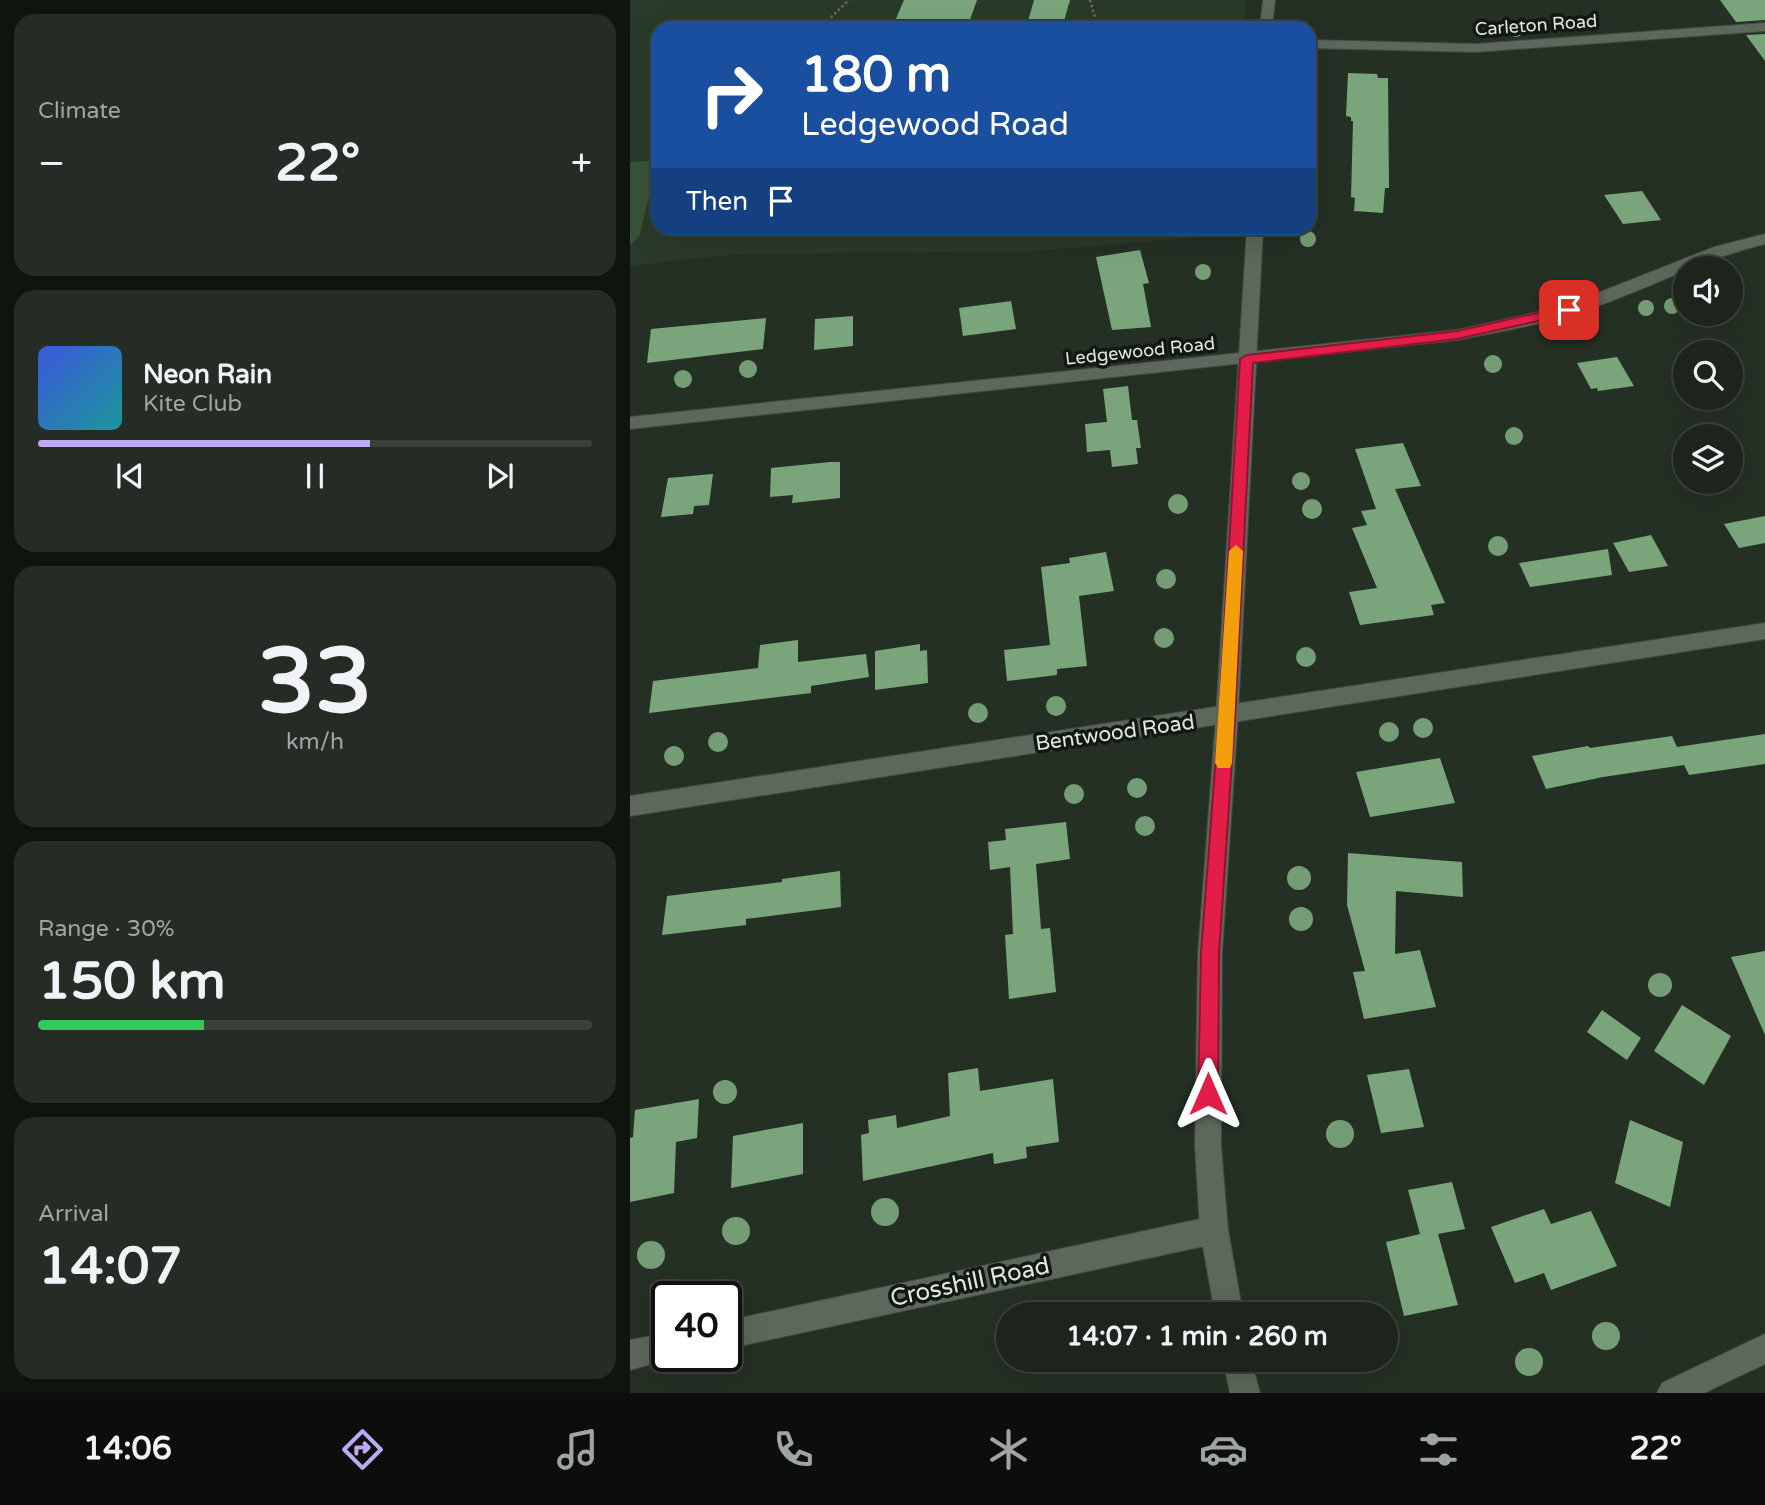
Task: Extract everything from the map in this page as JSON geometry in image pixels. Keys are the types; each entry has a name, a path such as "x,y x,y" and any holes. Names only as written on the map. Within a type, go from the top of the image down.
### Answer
{"street":[{"path":"1267,21 1269,0"},
{"name":"Carleton Road","path":"1316,44 1476,48 1765,27"},
{"path":"1227,1302 1214,1230 1208,1146 1210,966 1255,235"},
{"name":"Ledgewood Road","path":"630,423 1457,335 1569,310 1719,250 1765,239"},
{"name":"Bentwood Road","path":"630,806 1765,631"},
{"name":"Crosshill Road","path":"742,1332 1214,1230"},
{"path":"1672,1393 1765,1349"},
{"path":"630,1355 651,1351"},
{"path":"1240,1372 1245,1393"}],"path":[{"path":"827,21 849,0"},
{"path":"1090,0 1096,21"},
{"path":"840,235 869,235"}],"shaded area":[{"path":"630,0 1246,0 1244,21 651,21 651,235 1225,235 1019,252 736,254 630,266"},
{"path":"651,160 651,188 639,237 630,245 630,162"}],"building":[{"path":"904,0 977,0 970,21 895,21"},
{"path":"1034,0 1070,0 1064,21 1028,21"},
{"path":"1720,0 1765,0 1765,20 1736,22"},
{"path":"1765,34 1765,61 1746,35"},
{"path":"1348,73 1377,74 1378,78 1388,78 1389,188 1385,188 1383,213 1354,211 1355,198 1351,197 1353,121 1346,116"},
{"path":"1642,191 1661,220 1623,224 1604,195"},
{"path":"1140,250 1149,283 1143,284 1151,327 1112,330 1096,257"},
{"path":"1011,301 1016,329 963,336 959,308"},
{"path":"853,316 853,346 814,350 815,319"},
{"path":"766,318 763,349 647,363 651,329"},
{"path":"1617,357 1634,386 1598,391 1597,388 1591,389 1577,363"},
{"path":"1128,386 1132,420 1137,420 1141,448 1136,448 1138,464 1112,467 1110,450 1087,452 1085,424 1107,422 1103,389"},
{"path":"1403,443 1421,486 1395,489 1445,603 1431,605 1434,615 1360,625 1349,592 1377,588 1352,528 1367,525 1361,511 1376,509 1355,449"},
{"path":"840,462 840,498 792,503 793,495 770,497 771,468"},
{"path":"713,474 709,505 694,506 693,514 661,517 668,478"},
{"path":"1765,516 1765,543 1739,548 1724,524"},
{"path":"1651,535 1668,566 1629,572 1613,543"},
{"path":"1608,549 1612,575 1530,587 1519,563"},
{"path":"1106,552 1114,591 1079,596 1087,666 1057,669 1057,675 1007,681 1004,650 1050,645 1041,567 1070,563 1069,558"},
{"path":"798,640 798,662 866,654 869,677 811,686 811,693 649,713 653,681 758,668 760,645"},
{"path":"920,644 920,651 927,650 928,683 875,690 875,651"},
{"path":"1765,734 1765,764 1689,775 1684,765 1546,789 1532,756 1672,736 1677,747"},
{"path":"1440,758 1455,803 1370,817 1356,772"},
{"path":"1066,822 1070,859 1036,864 1041,929 1050,928 1056,992 1009,999 1005,935 1013,934 1010,867 990,870 988,842 1006,840 1005,829"},
{"path":"1348,853 1462,862 1463,897 1396,891 1395,954 1420,950 1436,1007 1364,1019 1353,972 1365,971 1347,905"},
{"path":"840,871 841,907 746,919 746,925 662,935 667,896 782,882 782,879"},
{"path":"1765,951 1765,1035 1731,957"},
{"path":"1682,1005 1731,1036 1704,1085 1654,1051"},
{"path":"1602,1010 1641,1038 1627,1060 1587,1032"},
{"path":"978,1068 980,1091 1053,1079 1059,1142 1026,1147 1027,1158 994,1164 993,1153 863,1181 861,1135 869,1133 868,1120 896,1115 897,1128 950,1116 948,1073"},
{"path":"1409,1069 1424,1127 1381,1133 1367,1075"},
{"path":"699,1099 697,1138 676,1142 674,1193 630,1202 630,1138 633,1137 635,1110"},
{"path":"1630,1120 1683,1142 1670,1207 1615,1183"},
{"path":"803,1123 803,1174 731,1188 733,1136"},
{"path":"1452,1182 1465,1229 1438,1234 1458,1305 1404,1316 1386,1242 1420,1234 1408,1190"},
{"path":"1544,1209 1551,1224 1591,1211 1617,1266 1551,1290 1544,1273 1515,1283 1491,1227"}],"slow traffic":[{"path":"1224,763 1236,551"}],"route":[{"path":"1208,1094 1210,953 1227,716 1247,359 1457,335 1569,310"}]}
